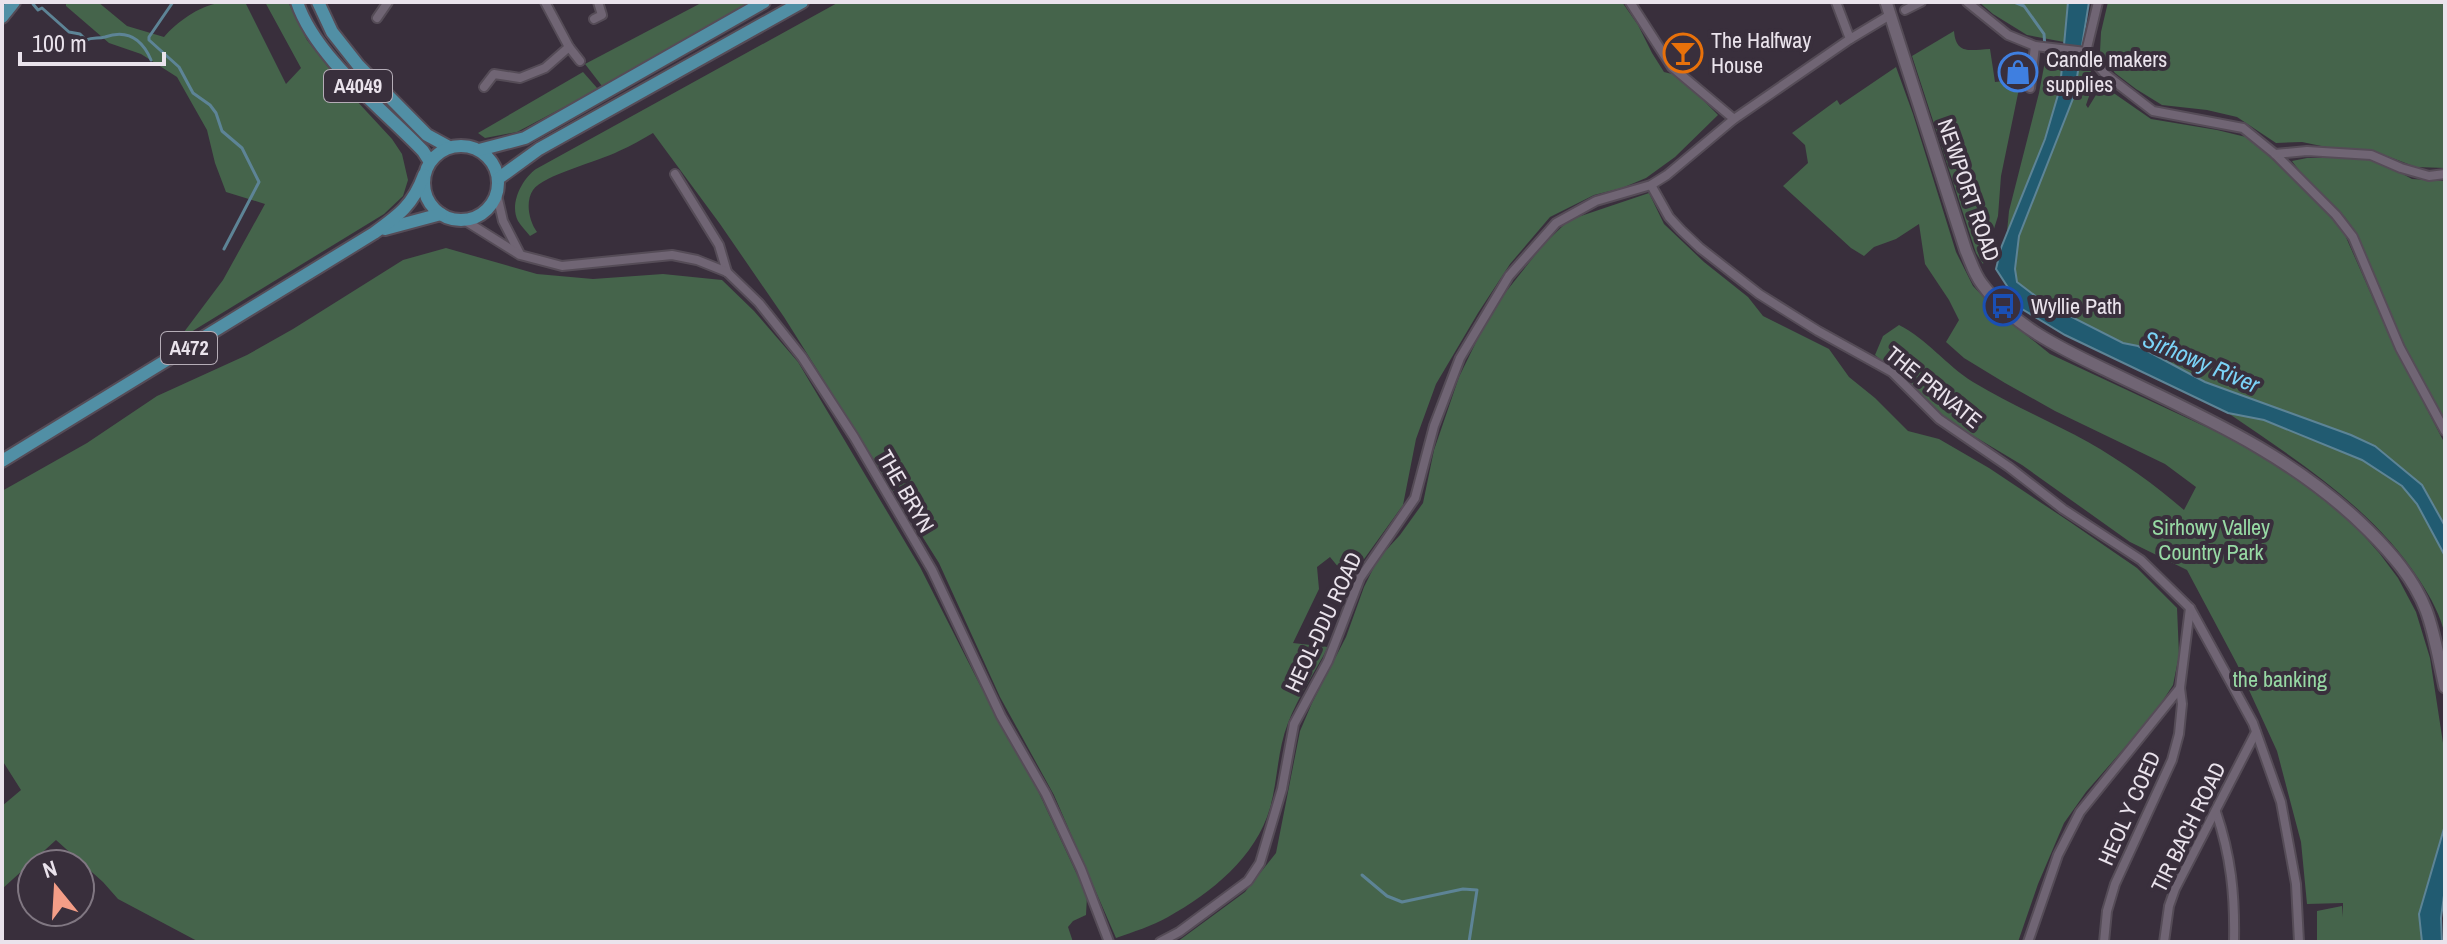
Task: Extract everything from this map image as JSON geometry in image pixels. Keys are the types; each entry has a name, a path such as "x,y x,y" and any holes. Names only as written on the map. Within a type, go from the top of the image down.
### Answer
{"main road":[{"path":"2,17 14,2"},
{"name":"A4049","path":"297,2 316,40 423,151 427,169"},
{"name":"A4049","path":"318,2 332,32 358,65 427,135 449,147"},
{"path":"479,150 495,166 499,178 497,195 484,212 464,220 441,214 432,207 424,186 427,169 438,153 459,145 479,150 525,138 764,2"},
{"path":"499,178 539,149 802,2"},
{"name":"NEWPORT ROAD","path":"1886,2 1952,208 1982,285 2007,311 2056,346 2232,431 2295,468 2328,493 2390,552 2410,580 2432,628 2445,687"},
{"name":"A472","path":"2,461 374,233 408,207 427,169"},
{"name":"A472","path":"374,233 441,214"}],"street":[{"path":"377,18 388,2"},
{"path":"545,2 580,61"},
{"path":"594,19 602,15 598,2"},
{"path":"1630,2 1672,67 1734,119 1890,15"},
{"path":"1905,10 1921,2"},
{"path":"1967,2 2008,35 2037,46 2086,52 2105,74 2153,111 2243,128 2275,154 2336,215 2353,237 2400,348 2445,431"},
{"path":"2086,52 2098,2"},
{"path":"1850,39 1838,6 1851,7"},
{"path":"2030,88 2037,46"},
{"path":"484,87 494,74 520,78 545,68 569,47"},
{"name":"HEOL-DDU ROAD","path":"1160,942 1179,932 1248,881 1260,863 1282,789 1294,724 1328,661 1360,578 1415,498 1434,426 1455,368 1509,276 1556,223 1596,201 1651,185 1734,119"},
{"path":"2275,154 2307,151 2371,155 2429,176 2445,174"},
{"path":"675,174 719,245 727,272"},
{"name":"THE PRIVATE","path":"1651,185 1669,217 1700,248 1759,294 1892,372 1939,419 2063,509 2141,560 2190,608 2234,685 2256,732 2281,802 2296,884 2299,942"},
{"path":"497,195 503,221 520,255"},
{"name":"THE BRYN","path":"464,220 520,255 562,266 672,255 697,260 727,272 759,303 802,357 854,437 932,570 1001,716 1046,794 1081,869 1109,942"},
{"name":"HEOL Y COED","path":"2104,942 2107,911 2115,884 2176,747 2190,608"},
{"path":"2028,942 2058,855 2080,812 2180,688"},
{"name":"TIR BACH ROAD","path":"2164,942 2169,906 2175,889 2256,732"},
{"path":"2216,812 2231,867 2235,898 2234,942"}],"green space":[{"path":"66,2 98,2 127,26 164,37 182,20 204,7 222,2 245,2 286,84 301,68 265,2 288,2 307,40 402,154 408,180 403,196 384,214 178,340 223,280 265,204 226,192 207,130 177,77 141,54 109,43 66,6"},
{"path":"703,2 751,2 602,86 585,64"},
{"path":"839,2 1622,2 1664,72 1676,75 1718,115 1675,157 1646,178 1594,195 1550,217 1510,264 1436,384 1416,439 1403,505 1349,580 1330,557 1317,567 1319,589 1293,643 1328,647 1288,723 1270,808 1254,842 1230,872 1200,897 1162,920 1116,938 1054,795 1000,697 939,563 784,317 653,133 610,155 539,184 533,190 529,206 537,232 530,236 516,214 518,192 536,169"},
{"path":"1979,2 2068,2 2064,42 2027,35"},
{"path":"2108,2 2445,2 2445,168 2416,167 2371,150 2331,148 2302,142 2276,143 2237,117 2162,105 2115,73 2100,52"},
{"path":"1954,31 1961,48 1990,49 1995,82 2021,79 2001,176 1998,216 1983,264 1976,253 1912,56"},
{"path":"2046,56 2063,57 2060,88 2045,139 2007,232 2009,211"},
{"path":"2079,59 2084,59 2095,79 2086,105 2088,108 2102,85 2151,119 2250,138 2324,209 2345,235 2393,344 2445,444 2445,526 2422,485 2375,446 2205,382 2138,346 2123,343 2046,304 2017,282 2015,269 2019,236 2074,96"},
{"path":"1896,67 1956,252 1973,286 2000,314 2050,354 2249,447 2282,468 2350,520 2398,578 2416,612 2430,658 2445,756 2445,825 2419,914 2422,942 2317,942 2317,911 2342,906 2343,917 2343,903 2307,904 2301,842 2277,751 2237,664 2187,570 2130,542 2022,465 1942,417 1909,383 1875,355 1883,336 1899,325 1919,337 1973,382 2101,450 2184,510 2196,487 2165,464 2005,383 1964,358 1946,342 1959,320 1925,264 1919,224 1896,239 1874,247 1864,256 1851,248 1783,186 1808,163 1805,145 1792,133 1837,100 1840,105"},
{"path":"583,72 598,89 517,132 485,138 478,133"},
{"path":"2364,158 2380,162 2412,179 2445,181 2445,421 2382,300 2354,230 2292,161"},
{"path":"1649,193 1664,224 1704,262 1748,297 1763,316 1829,349 1849,377 1908,431 1939,439 1989,468 2137,568 2177,608 2179,655 2173,685 2154,714 2086,792 2064,823 2018,942 1177,942 1245,892 1276,853 1300,731 1346,637 1378,559 1423,503 1434,450 1459,377 1505,293 1543,245 1569,220"},
{"path":"446,248 537,274 593,279 663,274 722,280 754,311 798,362 920,567 1032,778 1087,896 1086,915 1068,927 1073,942 199,942 118,899 96,876 96,848 65,848 56,840 47,848 16,848 16,876 2,889 2,806 21,790 2,760 2,491 87,443 157,396 247,355 403,260"},
{"path":"2228,413 2264,420 2363,460 2402,486 2417,504 2445,556 2445,636 2424,587 2380,530 2333,488"}],"water":[{"path":"2068,2 2089,2 2074,96 2019,236 2015,269 2017,282 2046,304 2123,343 2138,346 2205,382 2375,446 2422,485 2445,526 2445,556 2417,504 2402,486 2362,460 2264,420 2228,413 2065,335 2022,309 1996,269 2001,248 2045,139 2060,88"},
{"path":"2445,825 2442,942 2422,942 2419,914"}],"waterway":[{"path":"173,2 149,40 179,67 193,93 210,105 222,131 242,148 259,182 224,249"},
{"path":"2014,2 2024,6 2044,34 2046,61"},
{"path":"33,4 69,32 80,34 86,40 127,35 139,41 151,60"},
{"path":"1362,875 1387,896 1402,902 1463,889 1477,890 1469,942"}],"place":[{"name":"The Halfway House","path":"1683,53"},
{"name":"Candle makers supplies","path":"2018,72"},
{"name":"Wyllie Path","path":"2003,306"}],"water label":[{"name":"Sirhowy River","path":"2201,362"}],"park label":[{"name":"Sirhowy Valley Country Park","path":"2211,540"},
{"name":"the banking","path":"2280,679"}]}
